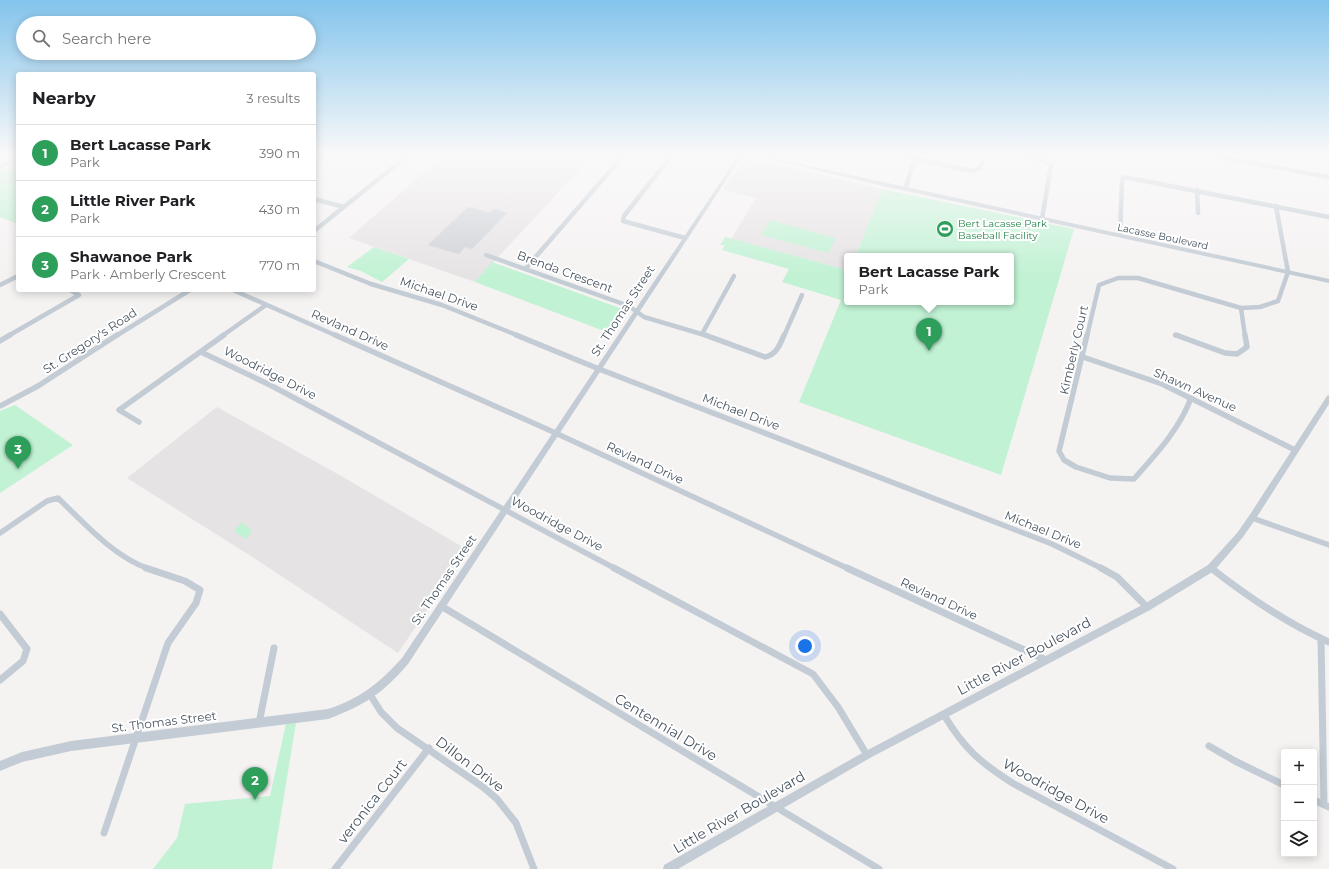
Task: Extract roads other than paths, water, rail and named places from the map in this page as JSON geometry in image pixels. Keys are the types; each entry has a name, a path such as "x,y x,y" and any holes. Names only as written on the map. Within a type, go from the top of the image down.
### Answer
{"street":[{"path":"316,229 357,197"},
{"path":"526,268 588,197"},
{"path":"639,197 624,216 623,221 685,238"},
{"name":"St. Thomas Street","path":"0,766 22,757 48,750 328,714 350,707 370,696 388,680 405,661 713,197"},
{"name":"Lacasse Boulevard","path":"939,197 1329,281"},
{"path":"1042,219 1046,197"},
{"path":"1120,235 1121,197"},
{"path":"1197,197 1198,213"},
{"path":"1229,197 1329,217"},
{"path":"316,200 344,207"},
{"path":"1276,206 1288,272"},
{"name":"Brenda Crescent","path":"486,255 629,306 644,317 702,334 760,356 770,356 778,349 802,295"},
{"name":"Michael Drive","path":"316,262 371,284 442,305 599,369 1052,544 1093,563 1117,577 1147,607"},
{"name":"Kimberly Court","path":"1191,398 1181,421 1155,455 1134,479 1110,478 1076,467 1064,460 1059,450 1083,358 1099,286 1112,279 1125,277 1138,278 1241,308 1257,309 1278,301 1288,272"},
{"path":"702,334 734,276"},
{"path":"0,285 16,277"},
{"path":"0,341 79,295 74,292"},
{"name":"St. Gregory's Road","path":"0,406 38,386 186,292"},
{"name":"Revland Drive","path":"237,292 556,434 1046,660"},
{"path":"139,422 119,410 266,305"},
{"path":"1175,335 1225,353 1237,354 1247,347 1241,308"},
{"name":"Woodridge Drive","path":"201,352 270,385 813,674 838,707 867,755"},
{"name":"Shawn Avenue","path":"1083,358 1162,384 1295,450"},
{"name":"Little River Boulevard","path":"668,869 867,755 1147,607 1211,568 1240,535 1252,518 1329,398"},
{"path":"0,533 48,501 58,498 93,531 136,563 192,583 200,590 196,603 168,643 104,833"},
{"path":"1252,518 1329,545"},
{"path":"1211,568 1258,604 1329,642"},
{"name":"Centennial Drive","path":"441,606 879,869"},
{"path":"0,614 27,649 23,661 0,680"},
{"path":"1317,802 1326,806 1322,639"},
{"path":"259,723 274,648"},
{"name":"Dillon Drive","path":"370,696 389,721 483,787 505,809 516,823 534,869"},
{"name":"Woodridge Drive","path":"944,715 952,728 974,755 993,770 1014,784 1173,869"},
{"path":"1210,746 1235,761 1281,784"},
{"name":"veronica Court","path":"335,869 429,748"}],"place":[{"name":"Bert Lacasse Park Baseball Facility","path":"945,229"},
{"name":"Bert Lacasse Park","path":"929,351"},
{"name":"Shawanoe Park","path":"18,469"},
{"name":"Little River Park","path":"255,800"}]}
